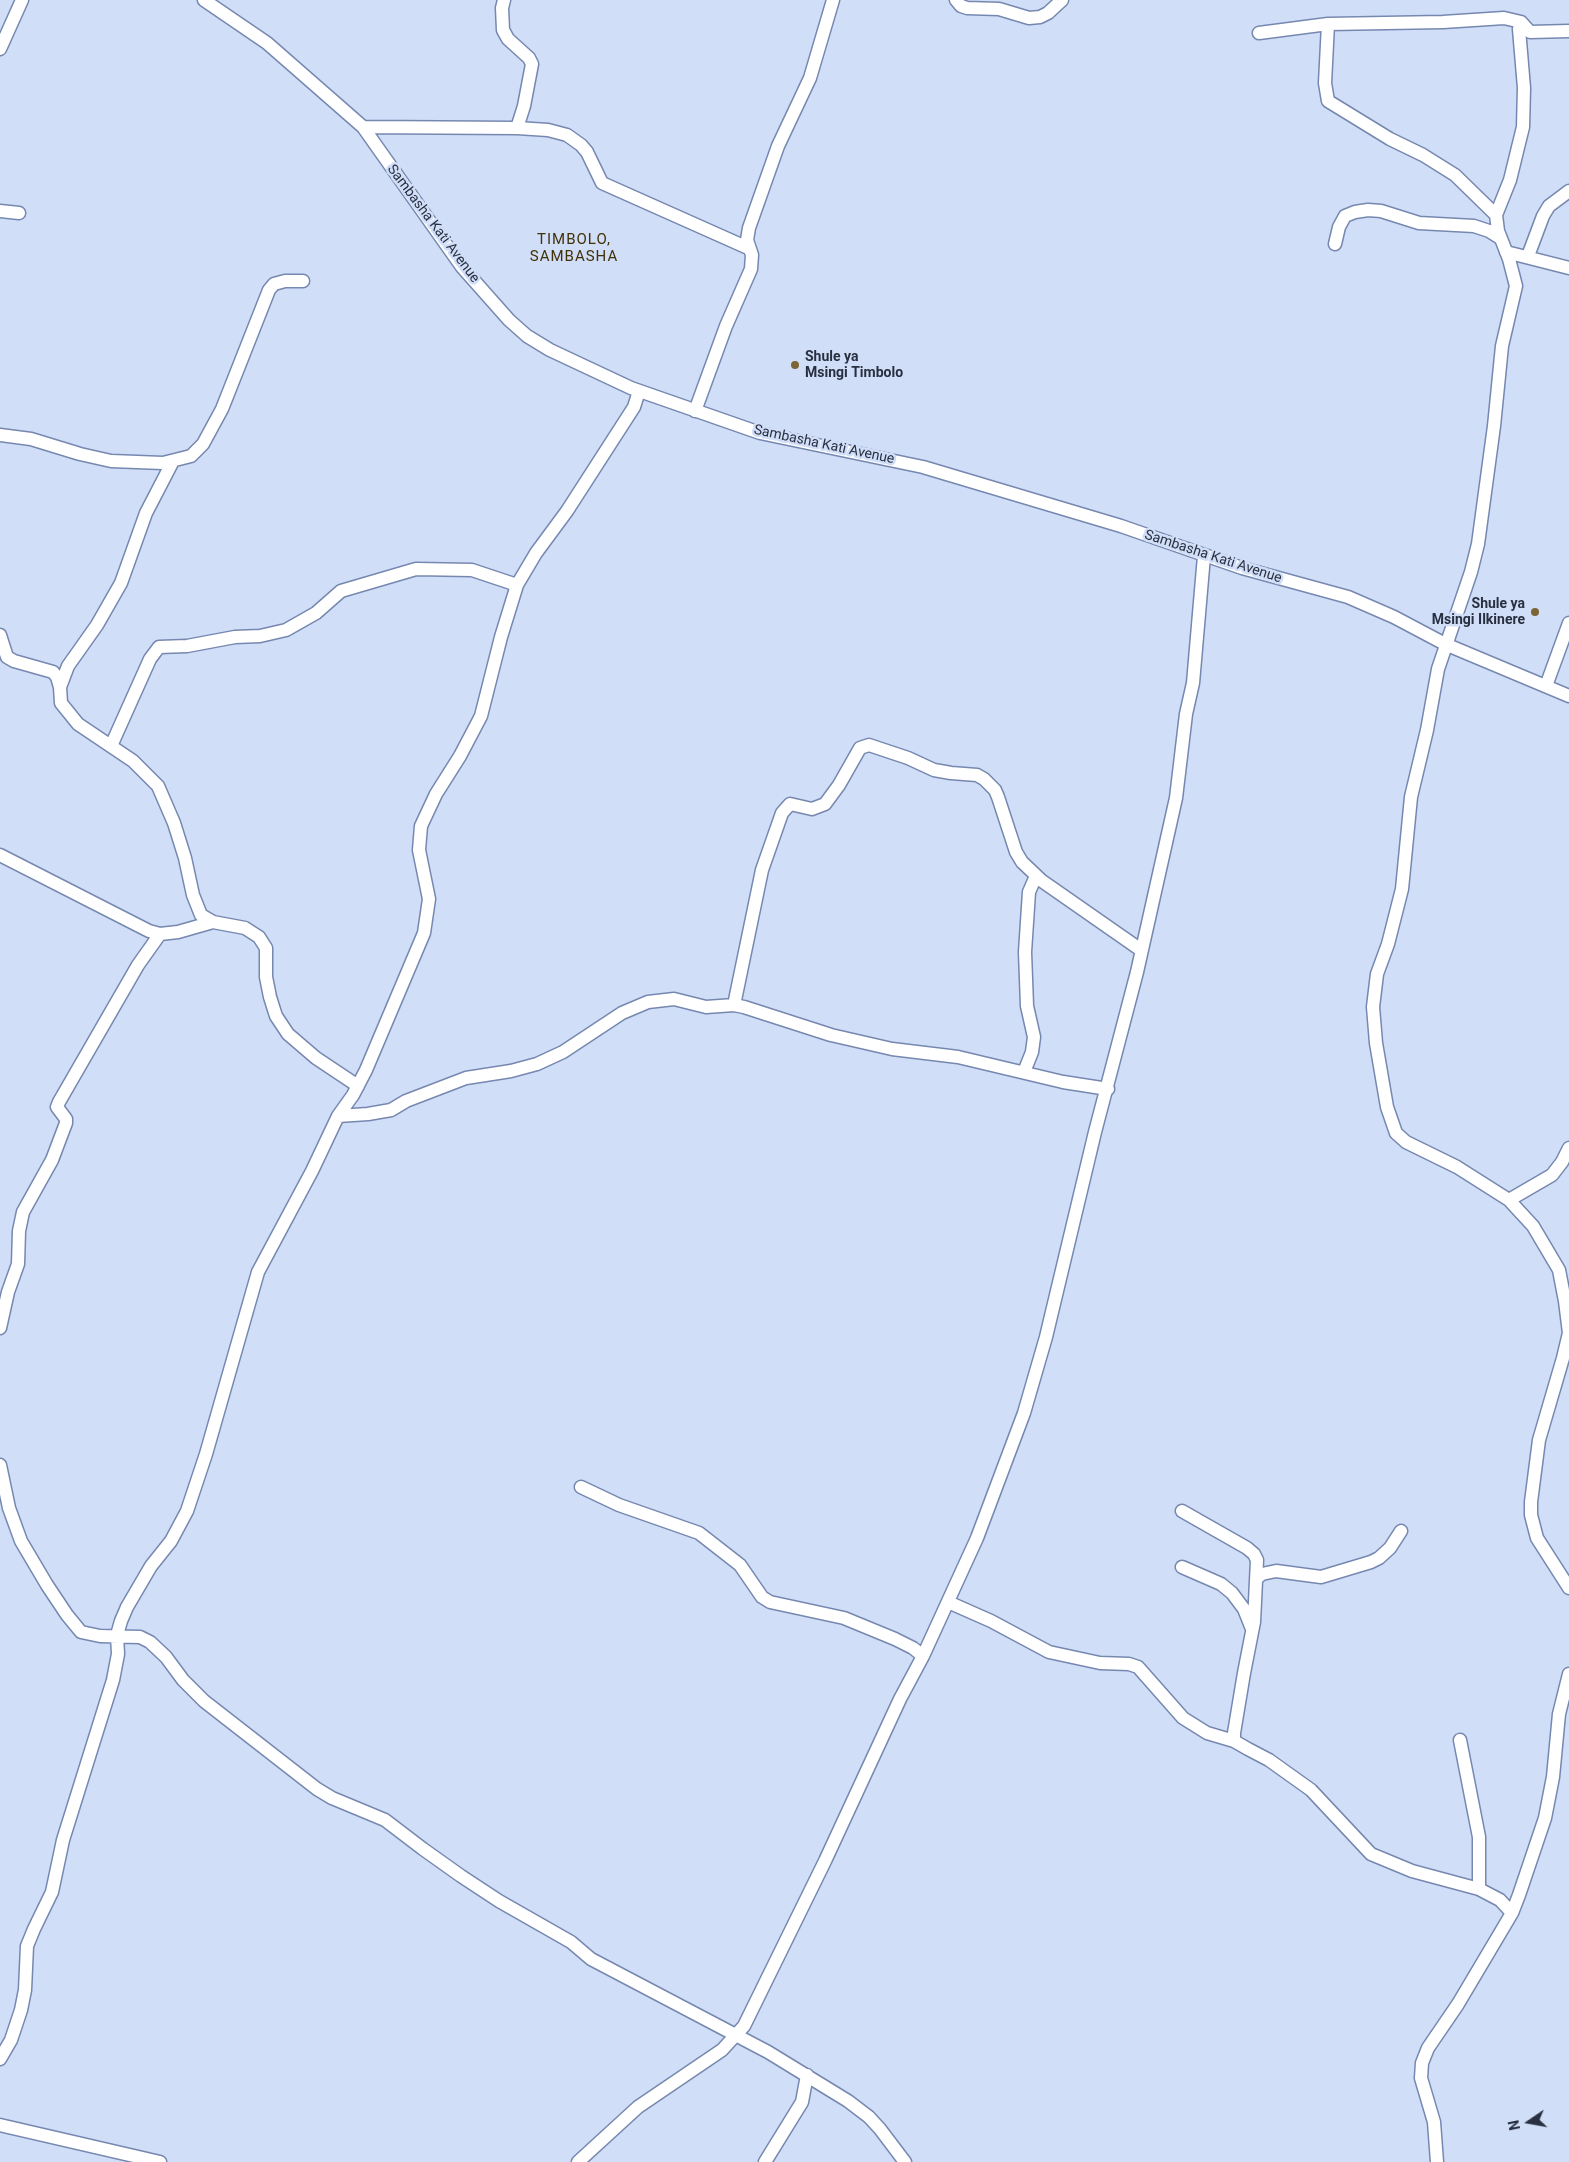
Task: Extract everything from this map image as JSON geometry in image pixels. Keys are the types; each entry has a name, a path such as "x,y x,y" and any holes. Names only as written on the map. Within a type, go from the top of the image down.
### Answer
{"street":[{"path":"0,49 22,0"},
{"name":"Sambasha Kati Avenue","path":"204,0 267,43 363,127 462,267 510,320 527,336 550,350 639,391 695,411 786,439 923,467 1121,526 1204,556 1369,605 1445,644 1569,696"},
{"path":"504,0 502,8 503,30 508,39 529,58 532,64 526,97 517,128"},
{"path":"695,411 726,326 751,269 752,255 748,248 749,228 778,146 810,78 833,0"},
{"path":"956,0 967,8 998,9 1029,18 1040,17 1048,13 1062,0"},
{"path":"1259,33 1328,24 1443,22 1504,18 1521,22 1530,32 1569,31"},
{"path":"1521,22 1519,29 1524,88 1523,127 1510,180 1496,215 1500,238 1516,286 1502,346 1494,426 1478,544 1471,572 1445,644 1438,670 1427,730 1411,797 1402,889 1388,944 1377,974 1373,1026 1387,1107 1396,1133 1406,1142 1457,1167 1509,1200 1533,1226 1559,1270 1569,1333 1539,1440 1531,1502 1533,1526 1537,1538 1569,1588"},
{"path":"1328,24 1325,82 1328,100 1390,139 1423,155 1455,175 1496,215"},
{"path":"363,127 449,130 517,128 548,130 573,137 587,152 602,183 748,248"},
{"path":"1528,256 1543,216 1549,206 1569,191"},
{"path":"1335,244 1339,227 1345,216 1368,210 1381,211 1419,223 1474,226 1489,231 1500,238"},
{"path":"0,211 20,213"},
{"path":"1506,252 1528,256 1569,268"},
{"path":"0,436 31,439 111,461 148,463 173,461 191,456 203,444 222,409 269,290 274,284 285,281 303,281"},
{"path":"0,2059 11,2040 21,2010 25,1990 27,1946 52,1892 63,1840 113,1680 118,1654 117,1636 127,1607 151,1566 171,1541 187,1511 199,1477 258,1272 312,1171 338,1116 358,1086 427,923 429,899 419,850 421,826 436,794 460,756 481,716 501,637 517,585 536,553 567,511 634,407 639,391"},
{"path":"60,687 68,666 97,625 121,583 146,513 173,461"},
{"path":"578,2162 638,2107 713,2057 736,2035 758,2000 825,1861 875,1750 923,1656 977,1538 1024,1413 1046,1337 1141,950 1176,798 1186,714 1192,683 1204,556"},
{"path":"111,746 146,667 159,647 187,646 236,637 260,636 286,630 311,616 341,592 416,570 472,570 517,585"},
{"path":"1546,686 1569,623"},
{"path":"0,635 7,657 14,661 53,672 57,677 60,687 61,703 78,724 133,761 158,786 174,823 201,915 213,922 245,928 259,937 266,948 266,977 276,1016 288,1034 316,1058 358,1086"},
{"path":"734,1005 762,870 782,813 790,804 812,809 825,804 862,746 869,745 934,770 977,775 984,779 996,790 1016,852 1022,862 1036,876 1141,950"},
{"path":"0,855 135,925 160,934 178,932 213,922"},
{"path":"1024,1072 1032,1052 1034,1037 1027,1006 1025,952 1027,905 1029,892 1036,876"},
{"path":"0,1328 19,1255 19,1231 23,1212 52,1160 66,1123 66,1119 57,1107 59,1102 138,966 160,934"},
{"path":"338,1116 390,1110 406,1101 466,1078 511,1071 537,1064 563,1052 622,1013 648,1002 674,999 706,1007 734,1005 761,1011 831,1035 892,1049 958,1057 1063,1082 1108,1089"},
{"path":"1509,1200 1552,1174 1562,1162 1569,1148"},
{"path":"0,1465 9,1508 18,1534 36,1568 75,1627 86,1634 140,1637 150,1642 166,1656 183,1680 204,1701 317,1789 332,1798 385,1820 423,1849 499,1901 570,1942 591,1959 736,2035 807,2075 848,2101 869,2117 905,2162"},
{"path":"580,1486 619,1505 699,1533 740,1565 762,1597 770,1602 844,1618 895,1639 913,1648 923,1656"},
{"path":"1182,1511 1247,1548 1254,1554 1257,1560 1253,1631 1244,1673 1234,1741"},
{"path":"1257,1578 1262,1574 1276,1571 1321,1577 1371,1562 1379,1558 1390,1548 1401,1531"},
{"path":"1182,1567 1221,1584 1232,1593 1244,1609 1253,1631"},
{"path":"948,1602 991,1621 1049,1652 1100,1663 1129,1664 1138,1667 1183,1718 1207,1733 1234,1741 1268,1760 1311,1790 1371,1854 1412,1871 1479,1889 1500,1900 1512,1913"},
{"path":"1437,2162 1434,2122 1421,2078 1422,2063 1428,2048 1458,2004 1512,1913 1545,1818 1553,1777 1557,1722 1569,1674"},
{"path":"1460,1740 1479,1837 1479,1889"},
{"path":"765,2162 802,2102 807,2075"},
{"path":"0,2126 160,2162"}],"place":[{"name":"Shule ya Msingi Timbolo","path":"795,365"},
{"name":"Shule ya Msingi Ilkinere","path":"1535,612"}],"district":[{"name":"TIMBOLO, SAMBASHA","path":"574,248"}]}
